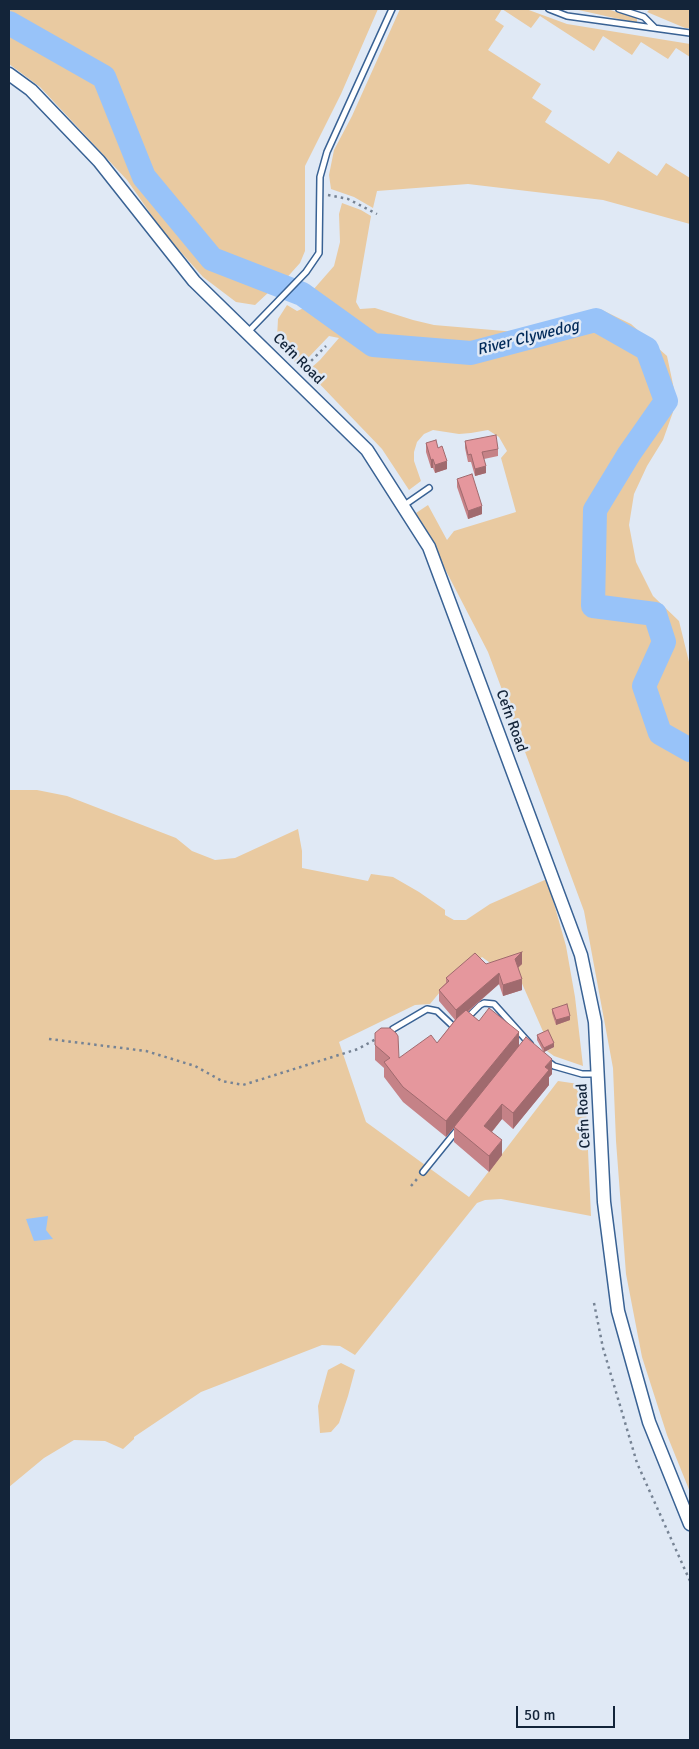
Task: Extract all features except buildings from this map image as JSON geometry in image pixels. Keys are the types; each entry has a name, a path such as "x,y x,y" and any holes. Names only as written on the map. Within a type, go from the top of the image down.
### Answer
{"street":[{"name":"Cefn Road","path":"9,74 31,90 100,161 194,281 367,450 429,547 581,955 595,1022 604,1202 618,1311 649,1422 690,1524"}],"lane":[{"path":"248,332 306,272 320,253 320,177 327,152 392,9"},
{"path":"549,9 567,16 690,33"},
{"path":"619,9 644,17 656,28"},
{"path":"402,506 429,488"},
{"path":"392,1029 427,1009 436,1011 456,1028 480,1005 489,1003 498,1007 535,1049"},
{"path":"522,1050 529,1042"},
{"path":"541,1056 554,1066 582,1074 598,1074"},
{"path":"423,1172 460,1126"}],"path":[{"path":"320,194 348,199 377,214"},
{"path":"294,378 326,346"},
{"path":"49,1039 146,1051 195,1066 222,1082 243,1085 358,1049 392,1029"},
{"path":"594,1303 603,1348 637,1463 690,1581"}],"shaded area":[{"path":"9,9 378,9 341,94 305,166 305,251 300,263 283,282 275,279 270,291 255,305 236,302 203,277 164,233 127,180 40,87 9,64"},
{"path":"400,9 502,9 495,20 504,26 488,50 541,84 532,98 552,111 545,122 609,164 618,151 657,176 666,163 690,178 690,224 603,200 468,184 377,191 373,208 354,197 331,189 329,175 334,150 352,116"},
{"path":"502,9 526,9 567,24 690,44 690,57 676,48 668,59 641,42 632,55 603,36 594,51 540,16 531,28"},
{"path":"574,9 607,9 637,18 637,23"},
{"path":"650,9 690,9 690,28 685,28 647,12"},
{"path":"342,203 371,216 356,302 360,309 375,308 434,325 528,333 600,309 631,324 667,356 674,389 673,412 663,440 647,466 634,494 629,525 636,562 653,596 679,621 690,666 690,1492 667,1435 642,1357 626,1274 616,1141 613,1068 584,911 488,652 416,513 428,505 447,540 454,531 516,512 501,458 507,451 499,437 488,430 459,434 433,430 424,434 417,442 414,461 421,481 409,490 382,449 311,375 311,368 339,338 329,336 308,358 295,362 281,349 277,338 278,319 287,305 297,311 311,305 318,292 313,290 334,266 340,242 339,214"},
{"path":"9,790 37,790 67,796 176,838 192,851 215,860 235,858 298,829 302,851 302,868 368,881 371,874 393,877 445,910 445,915 454,920 466,920 490,904 547,879 566,946 575,997 583,1066 554,1056 547,1051 554,1047 545,1036 513,963 497,968 482,957 440,992 430,1004 415,1005 339,1042 366,1122 469,1197 558,1081 585,1085 591,1216 501,1199 485,1200 477,1203 355,1355 340,1346 322,1345 201,1392 134,1437 123,1449 105,1441 74,1440 44,1458 9,1487"},
{"path":"341,1363 355,1370 348,1396 339,1423 331,1432 320,1433 318,1406 328,1370"}],"water":[{"path":"48,1216 46,1230 53,1239 34,1241 26,1219"}],"waterway":[{"name":"River Clywedog","path":"9,23 104,77 144,177 212,259 302,294 373,345 471,353 596,320 647,349 666,401 629,454 595,510 593,606 655,614 664,642 644,686 660,733 690,750"}]}
